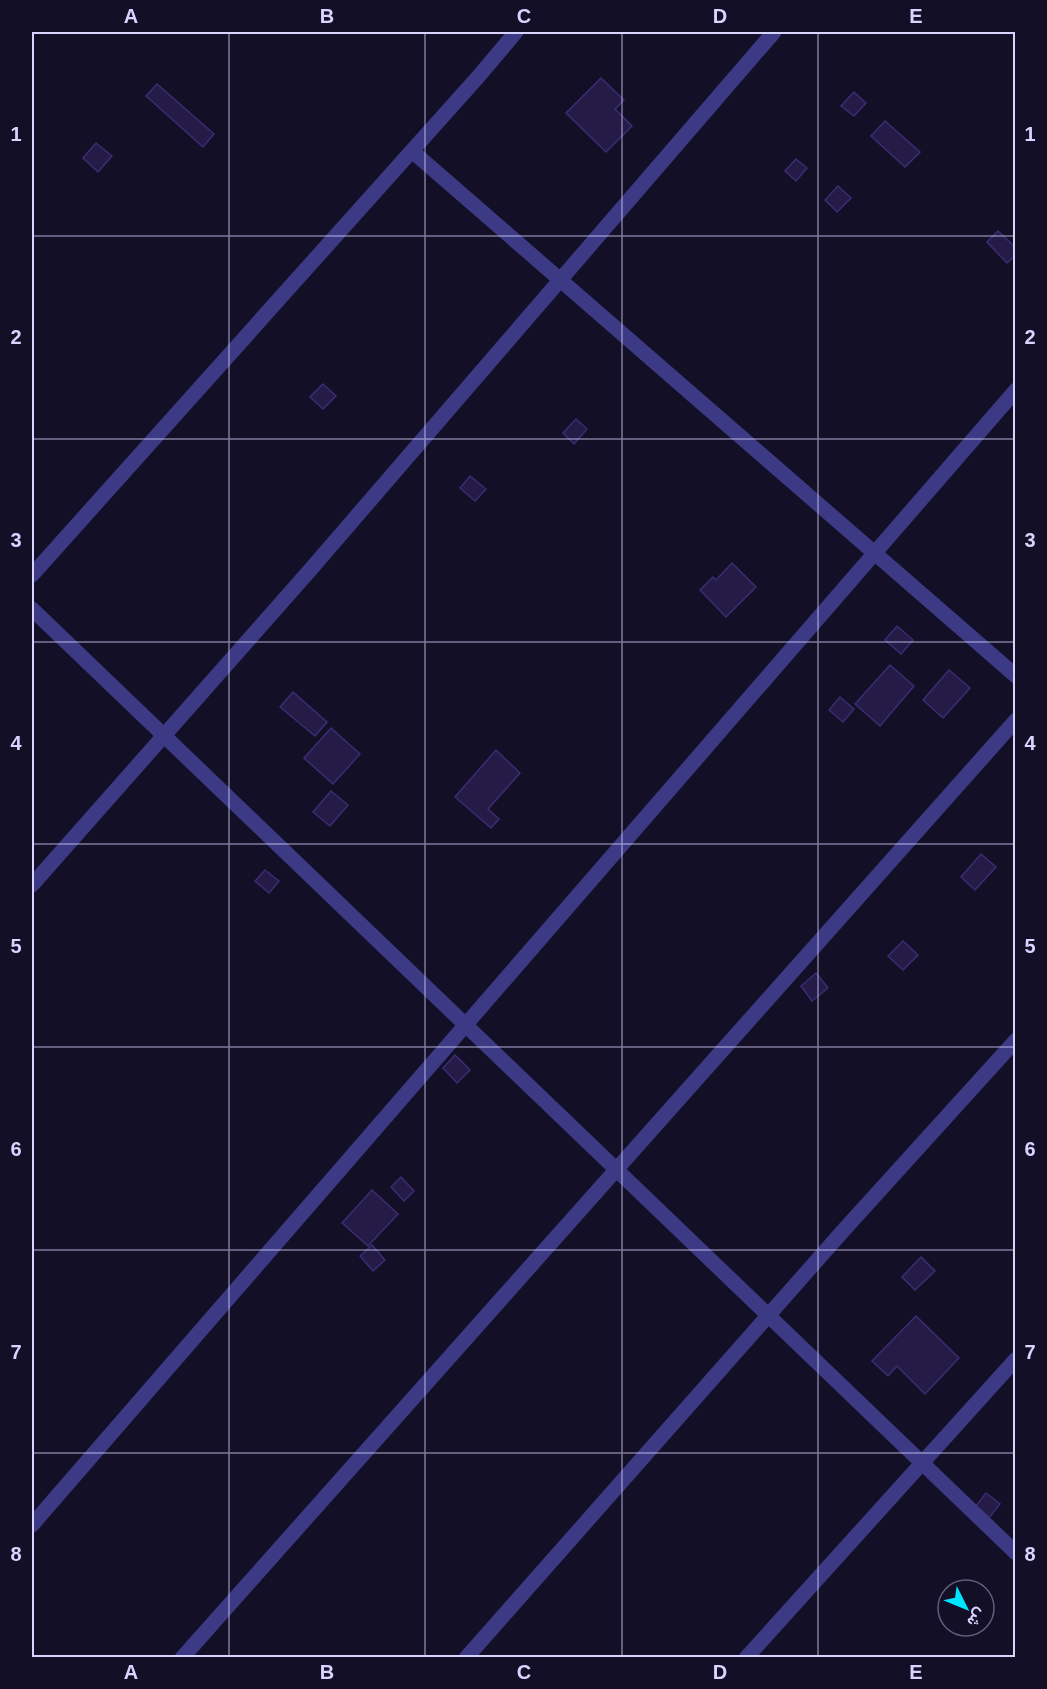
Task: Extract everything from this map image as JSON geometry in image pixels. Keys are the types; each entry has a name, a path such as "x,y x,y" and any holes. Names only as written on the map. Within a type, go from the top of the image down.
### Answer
{"street":[{"path":"32,574 516,32"},
{"path":"32,885 311,568 774,32"},
{"path":"412,151 1016,676"},
{"path":"32,1525 1016,390"},
{"path":"32,609 1016,1553"},
{"path":"182,1658 1016,720"},
{"path":"466,1658 768,1315 1016,1040"},
{"path":"746,1658 1016,1359"}],"building":[{"path":"601,78 624,100 615,109 632,126 606,152 566,113"},
{"path":"157,84 214,134 203,147 146,96"},
{"path":"854,92 866,103 854,116 841,106"},
{"path":"885,121 920,152 905,167 871,136"},
{"path":"96,143 112,156 98,172 83,158"},
{"path":"796,159 807,168 796,181 785,171"},
{"path":"838,186 851,198 837,212 825,200"},
{"path":"998,231 1016,248 1016,255 1007,263 987,242"},
{"path":"323,384 336,396 323,409 310,397"},
{"path":"576,419 587,429 574,444 563,433"},
{"path":"470,476 486,489 475,501 460,488"},
{"path":"732,563 756,587 726,617 700,590 713,577 716,580"},
{"path":"897,626 913,640 901,654 885,640"},
{"path":"890,665 914,686 880,726 855,704"},
{"path":"949,670 970,688 943,718 923,700"},
{"path":"293,692 327,722 315,736 280,707"},
{"path":"840,697 854,709 843,722 829,710"},
{"path":"331,728 360,754 333,784 304,758"},
{"path":"496,750 520,773 488,809 499,819 491,828 455,797"},
{"path":"331,791 348,805 330,826 313,812"},
{"path":"981,854 996,867 975,890 961,877"},
{"path":"265,870 279,881 269,893 255,881"},
{"path":"903,941 918,955 903,970 888,956"},
{"path":"816,973 828,988 812,1001 801,986"},
{"path":"455,1055 470,1070 457,1083 443,1068"},
{"path":"401,1177 414,1191 404,1201 391,1187"},
{"path":"372,1190 398,1214 368,1246 342,1223"},
{"path":"372,1245 385,1260 373,1271 360,1256"},
{"path":"921,1257 935,1271 915,1290 902,1277"},
{"path":"916,1316 959,1358 925,1394 897,1366 888,1376 872,1361"},
{"path":"986,1493 1000,1504 989,1518 975,1507"}]}
